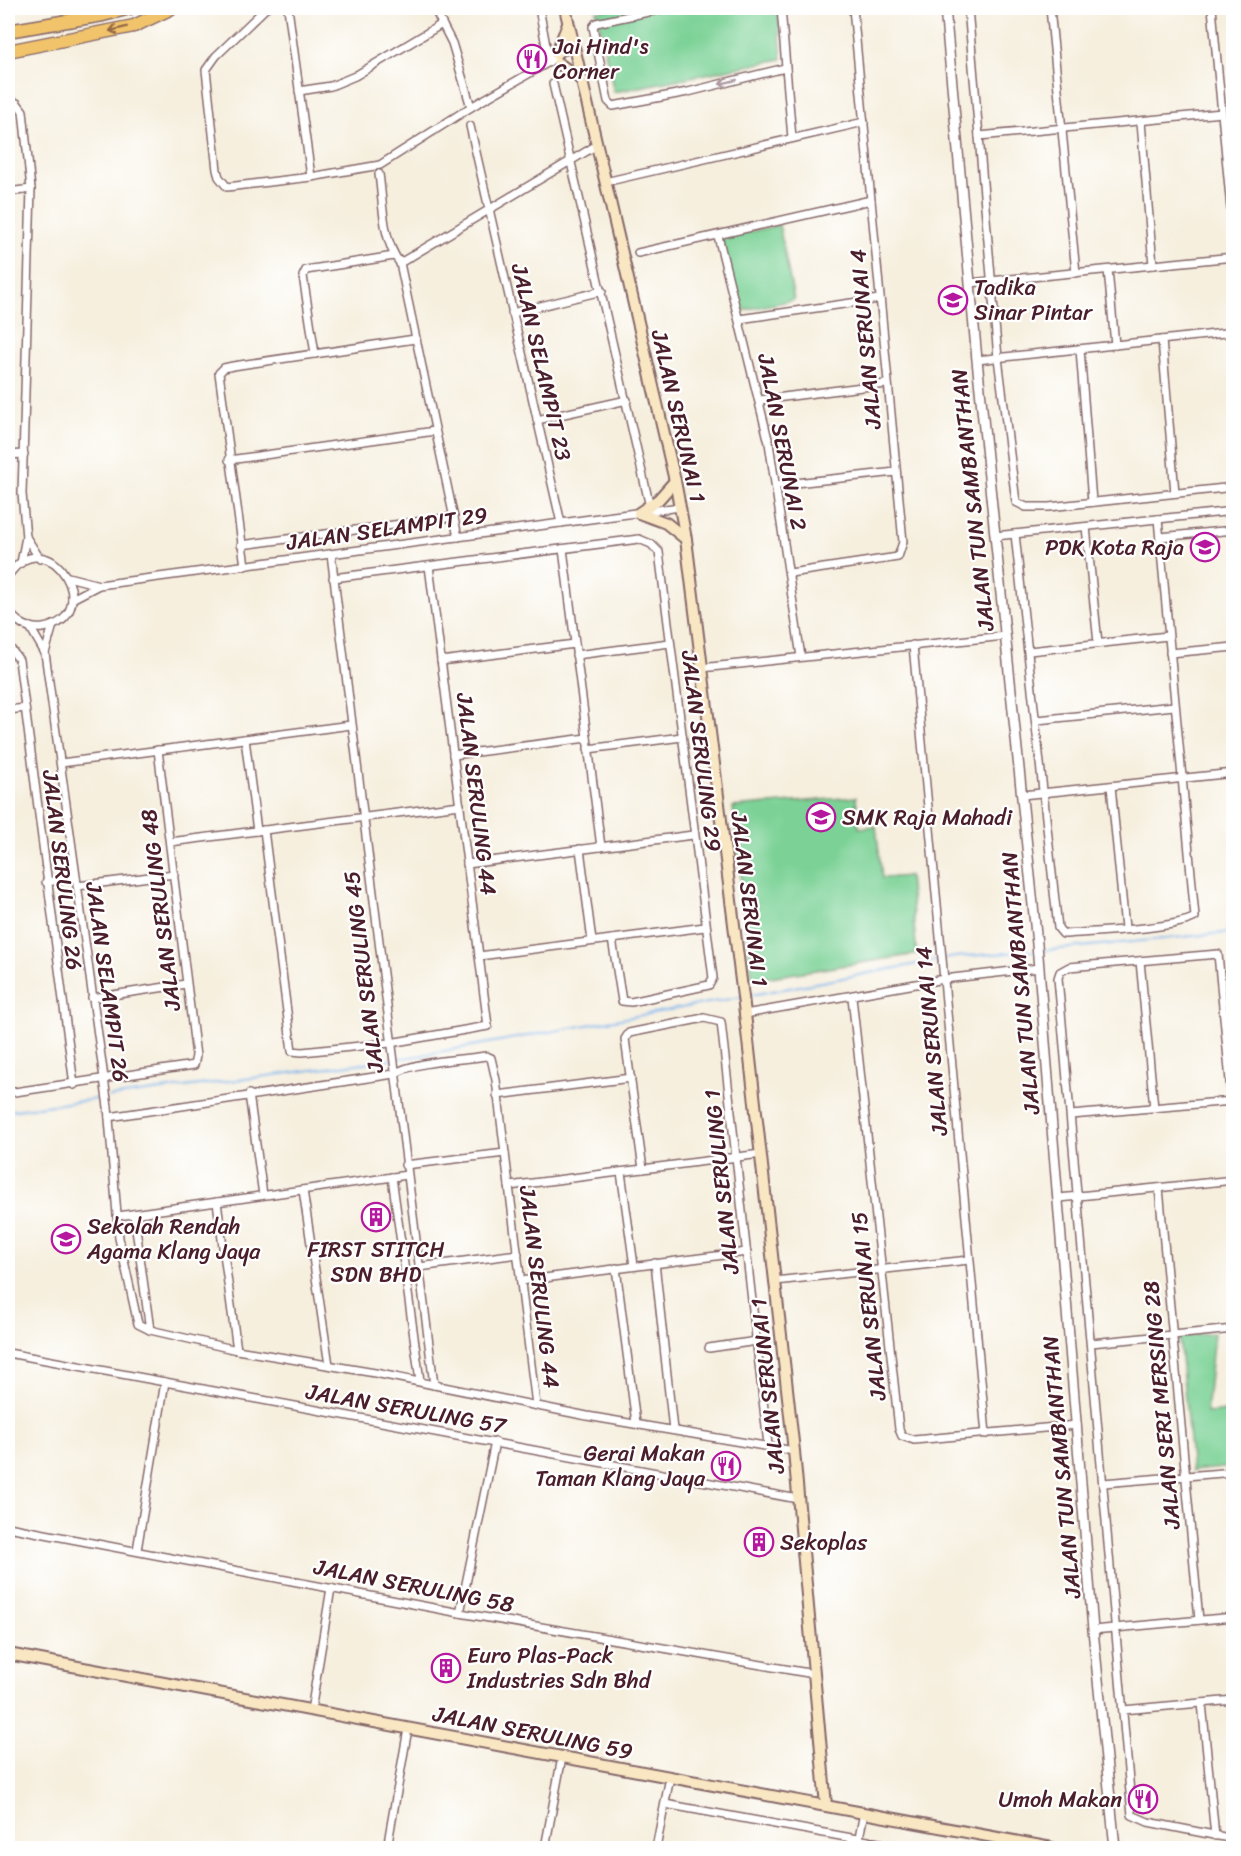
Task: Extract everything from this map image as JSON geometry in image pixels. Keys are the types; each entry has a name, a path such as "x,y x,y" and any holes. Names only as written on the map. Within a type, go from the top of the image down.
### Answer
{"highway":[{"path":"8,31 103,15 130,8"},
{"path":"8,51 134,26 172,8"}],"main road":[{"name":"JALAN SERUNAI 1","path":"565,8 675,481 686,539 700,668 745,1010 794,1451 826,1806"},
{"path":"569,23 554,60 582,80"},
{"path":"639,513 650,507 675,481"},
{"path":"639,513 666,524 686,539"},
{"name":"JALAN SERULING 59","path":"8,1654 1052,1848"}],"street":[{"path":"266,8 216,56 206,70 217,170 219,177 227,187 311,177 380,165 471,107 554,60 576,52"},
{"path":"288,8 311,177"},
{"path":"434,8 452,43 471,107"},
{"path":"539,8 554,60"},
{"path":"667,8 596,23 593,27 608,100 613,106 688,92 785,68"},
{"path":"781,8 792,138"},
{"name":"JALAN SERUNAI 4","path":"790,573 898,557 903,542 886,384 853,8"},
{"name":"JALAN TUN SAMBANTHAN","path":"945,8 977,360 1038,964 1069,1197 1077,1425 1105,1629 1115,1848"},
{"path":"968,8 998,358 1016,502 1026,507 1233,487"},
{"path":"1050,8 1076,273"},
{"path":"1212,8 1233,241"},
{"path":"299,91 331,86 354,76 442,24"},
{"path":"553,84 572,158 650,507"},
{"path":"8,100 17,103 22,111 31,189 22,494 26,537 21,563"},
{"path":"979,136 1222,113"},
{"path":"605,182 864,122"},
{"path":"1141,122 1153,265"},
{"name":"JALAN SELAMPIT 23","path":"470,126 561,523"},
{"path":"400,263 597,145"},
{"path":"379,174 394,256 400,263 458,537"},
{"path":"8,192 31,189"},
{"path":"638,253 871,200"},
{"name":"JALAN SERUNAI 2","path":"718,236 760,400 777,485 801,657"},
{"path":"315,354 303,276 306,270 394,256"},
{"path":"970,283 1233,257"},
{"path":"1108,270 1115,345"},
{"path":"512,313 602,291"},
{"path":"739,319 879,299"},
{"path":"977,360 1233,332"},
{"path":"245,566 219,373 224,368 415,339"},
{"path":"1162,340 1175,493"},
{"path":"1080,349 1092,502"},
{"path":"760,400 886,384"},
{"path":"537,420 627,400"},
{"path":"229,460 435,431"},
{"path":"8,455 24,454"},
{"path":"777,485 896,472"},
{"name":"JALAN SELAMPIT 29","path":"72,598 99,585 680,507"},
{"path":"995,536 1233,511"},
{"name":"JALAN SELAMPIT 29","path":"241,546 454,517"},
{"path":"1015,534 1058,928 1063,934 1125,928 1188,921 1195,917 1158,519"},
{"path":"1086,527 1098,643"},
{"path":"1160,537 1233,530 1233,550"},
{"path":"26,537 40,559"},
{"name":"JALAN SELAMPIT 29","path":"333,578 639,539"},
{"name":"JALAN SERULING 29","path":"612,939 619,994 622,1001 631,1002 709,985 713,978 693,835 659,552 651,544 639,539"},
{"path":"563,549 601,847"},
{"name":"JALAN SERULING 45","path":"331,554 390,1047 434,1385"},
{"path":"8,576 21,563 40,559 56,564 68,577 72,598 68,609 53,624 30,627 20,624 8,610"},
{"name":"JALAN SERULING 44","path":"390,1047 488,1026 429,566"},
{"name":"JALAN SELAMPIT 29","path":"68,577 99,585"},
{"name":"JALAN SELAMPIT 26","path":"45,653 53,624"},
{"name":"JALAN SELAMPIT 26","path":"30,627 45,653 108,1107 119,1238 138,1324 150,1330"},
{"path":"700,668 1005,636"},
{"path":"1029,651 1168,636"},
{"path":"576,655 670,643"},
{"path":"441,661 575,644"},
{"name":"JALAN SERULING 26","path":"8,645 19,660 74,1085"},
{"name":"JALAN SERUNAI 14","path":"913,645 986,1434"},
{"path":"1170,652 1233,646"},
{"path":"1037,720 1174,706"},
{"path":"8,710 25,708"},
{"path":"61,763 351,725"},
{"path":"588,748 682,736"},
{"path":"453,755 587,738"},
{"path":"245,739 292,1051 302,1053 390,1047"},
{"name":"JALAN SERULING 48","path":"103,1081 194,1065 196,1056 158,750"},
{"path":"1022,795 1233,773"},
{"path":"1111,786 1125,928"},
{"path":"170,842 460,805"},
{"path":"467,864 693,835"},
{"path":"580,849 592,941"},
{"path":"77,886 174,874"},
{"path":"46,882 76,878"},
{"path":"479,956 705,927"},
{"path":"1233,1122 1218,954 1069,967 1060,972 1058,978 1071,1115 1069,1197 1091,1343 1103,1484 1105,1629 1123,1710 1132,1815 1148,1822 1233,1839"},
{"path":"1140,961 1154,1107"},
{"path":"745,1010 852,997 1038,964"},
{"path":"92,998 186,984"},
{"name":"JALAN SERUNAI 15","path":"852,997 884,1270 899,1429 902,1436 914,1440 1077,1425"},
{"name":"JALAN SERULING 1","path":"631,1078 625,1039 634,1032 704,1018 721,1022 768,1445"},
{"name":"JALAN SERULING 44","path":"393,1071 486,1056 491,1059 536,1406"},
{"path":"109,1117 393,1071"},
{"path":"497,1095 631,1078 642,1169"},
{"path":"8,1093 103,1081"},
{"path":"249,1094 263,1195"},
{"path":"1071,1115 1232,1101"},
{"path":"405,1165 505,1153"},
{"path":"509,1186 761,1154"},
{"path":"621,1172 634,1266"},
{"path":"118,1216 407,1175"},
{"path":"392,1177 420,1381"},
{"path":"1069,1197 1233,1180"},
{"name":"JALAN SERI MERSING 28","path":"1159,1188 1199,1620"},
{"path":"303,1190 329,1365"},
{"path":"217,1202 237,1350"},
{"path":"134,1214 150,1330"},
{"path":"521,1281 747,1252"},
{"path":"419,1267 518,1254"},
{"path":"775,1281 969,1260"},
{"path":"655,1263 673,1430"},
{"path":"616,1268 636,1423"},
{"path":"1091,1343 1233,1329"},
{"name":"JALAN SERULING 57","path":"150,1330 237,1350 420,1381 536,1406 794,1451"},
{"path":"709,1348 757,1341"},
{"name":"JALAN SERULING 57","path":"8,1353 798,1499"},
{"path":"137,1550 165,1382"},
{"path":"460,1613 495,1442"},
{"path":"1103,1484 1233,1472"},
{"name":"JALAN SERULING 58","path":"8,1527 460,1613 814,1674"},
{"path":"311,1711 331,1588"},
{"path":"1105,1629 1233,1617"},
{"path":"1123,1710 1233,1700"},
{"path":"1202,1703 1215,1836"},
{"path":"387,1848 408,1729"},
{"path":"545,1848 562,1757"},
{"path":"656,1848 670,1777"},
{"path":"665,1804 906,1848"},
{"path":"857,1848 864,1813"}],"green space":[{"path":"614,8 778,8 782,59 614,92 596,11"},
{"path":"779,225 794,300 740,311 721,238"},
{"path":"856,797 859,828 876,826 882,878 909,876 917,954 752,980 733,807"},
{"path":"1214,1333 1206,1413 1233,1411 1233,1467 1192,1471 1179,1337"}],"waterway":[{"path":"1039,951 1234,932"},
{"path":"746,996 955,957 1034,951"},
{"path":"109,1097 417,1056 741,997"},
{"path":"8,1111 104,1098"}],"place":[{"name":"Jai Hind's Corner","path":"532,59"},
{"name":"Tadika Sinar Pintar","path":"953,300"},
{"name":"PDK Kota Raja","path":"1205,547"},
{"name":"SMK Raja Mahadi","path":"821,817"},
{"name":"FIRST STITCH SDN BHD","path":"376,1217"},
{"name":"Sekolah Rendah Agama Klang Jaya","path":"66,1239"},
{"name":"Gerai Makan Taman Klang Jaya","path":"726,1466"},
{"name":"Sekoplas","path":"759,1542"},
{"name":"Euro Plas-Pack Industries Sdn Bhd","path":"446,1668"},
{"name":"Umoh Makan","path":"1143,1799"}]}
